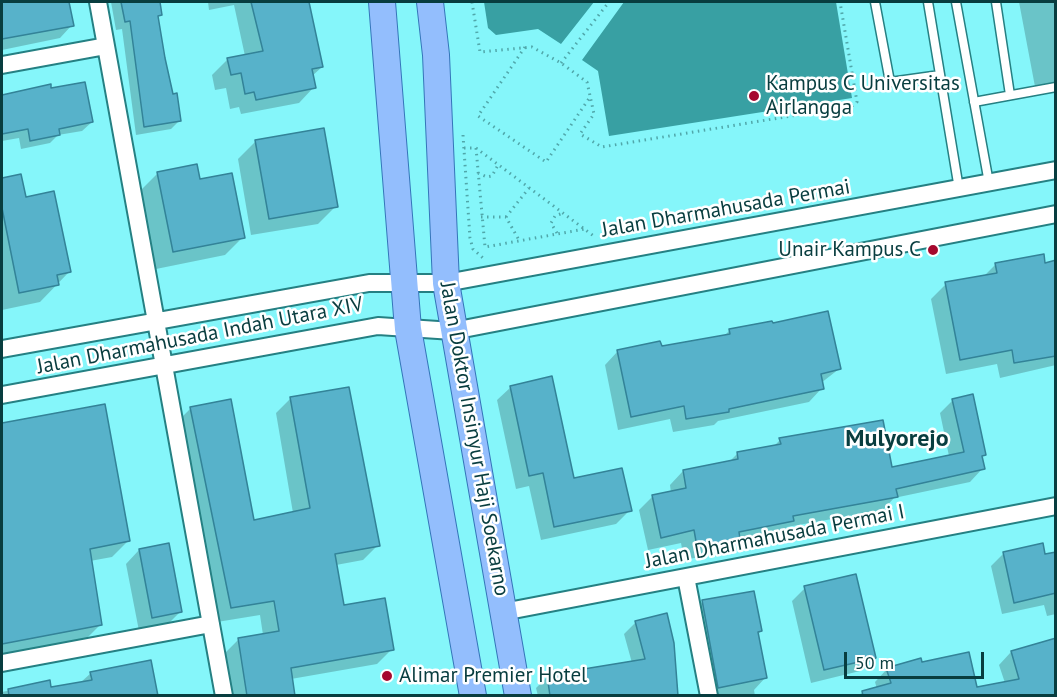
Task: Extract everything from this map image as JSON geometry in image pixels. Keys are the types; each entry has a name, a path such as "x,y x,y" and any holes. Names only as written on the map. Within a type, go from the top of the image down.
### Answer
{"main road":[{"name":"Jalan Doktor Insinyur Haji Soekarno","path":"382,2 408,329 473,696"},
{"name":"Jalan Doktor Insinyur Haji Soekarno","path":"430,2 436,55 446,283 518,696"}],"street":[{"path":"98,2 224,696"},
{"path":"2,65 106,46"},
{"name":"Jalan Dharmahusada Permai","path":"404,283 446,283 1056,170"},
{"path":"408,329 453,331 1056,214"},
{"name":"Jalan Dharmahusada Indah Utara XIV","path":"2,349 369,283 404,283"},
{"name":"Jalan Dharmahusada Indah Utara XIV","path":"2,395 378,326 408,329"},
{"name":"Jalan Dharmahusada Permai I","path":"503,612 1056,506"},
{"path":"686,577 709,696"},
{"path":"2,663 211,624"}],"lane":[{"path":"875,2 890,82 940,75"},
{"path":"928,2 959,189"},
{"path":"956,2 988,183"},
{"path":"996,2 1010,95"},
{"path":"974,102 1056,87"}],"path":[{"path":"471,2 480,52 532,47 561,63 587,82 594,114 580,134 602,147 852,106 857,102 840,2"},
{"path":"561,63 609,2"},
{"path":"525,47 478,116 546,162 591,96"},
{"path":"486,259 478,256 470,238 464,148 476,148 596,238 585,240"},
{"path":"476,148 485,247 585,229"},
{"path":"478,173 482,176 492,176 498,165"},
{"path":"506,217 529,188"},
{"path":"558,234 551,223 555,216 564,213"},
{"path":"481,217 506,217"},
{"path":"506,217 520,242"}],"water":[{"path":"484,2 594,2 561,44 538,29 496,35 488,28"},
{"path":"624,2 836,2 852,98 609,136 598,71 582,60"}],"building":[{"path":"2,2 69,2 74,26 2,39"},
{"path":"121,2 160,2 162,15 158,16 165,58 173,94 177,93 181,121 144,127 130,21 125,22"},
{"path":"251,2 309,2 323,67 312,69 316,88 256,100 254,92 245,94 241,73 231,75 227,58 263,51"},
{"path":"85,82 93,122 59,129 60,135 30,141 28,129 2,134 2,95 51,84 51,88"},
{"path":"324,128 338,207 269,219 255,140"},
{"path":"197,164 200,179 232,173 245,238 173,252 157,172"},
{"path":"21,174 26,197 54,191 71,272 57,275 59,285 19,293 2,208 2,178"},
{"path":"1044,254 1045,263 1056,260 1056,356 1014,363 1012,350 960,360 945,282 997,273 995,263"},
{"path":"828,311 841,369 821,374 824,389 729,409 729,412 686,419 684,406 631,417 617,350 660,341 662,346 730,334 729,329 772,321 773,323"},
{"path":"552,376 574,478 622,468 632,511 554,527 543,473 529,476 510,386"},
{"path":"349,387 380,546 335,554 344,605 385,598 394,650 291,668 295,696 247,696 238,638 279,631 274,601 231,608 190,407 231,399 254,520 310,508 290,397"},
{"path":"973,394 986,455 982,456 985,469 896,489 898,497 793,516 794,521 739,532 740,539 697,547 694,530 661,538 652,495 686,488 683,470 738,459 737,452 781,444 779,438 883,420 892,467 964,452 952,399"},
{"path":"105,404 130,541 90,549 102,625 2,644 2,423"},
{"path":"169,543 182,612 152,618 139,549"},
{"path":"1043,543 1045,554 1056,552 1056,593 1014,603 1003,552"},
{"path":"856,574 876,658 824,670 804,586"},
{"path":"754,591 762,631 758,632 767,678 718,688 702,600"},
{"path":"667,613 674,643 678,696 550,696 547,675 645,659 635,621"},
{"path":"1056,638 1056,696 863,696 862,691 891,683 886,668 921,658 922,662 969,652 977,687 1019,679 1011,651"},
{"path":"151,660 158,696 9,696 8,689 50,680 51,687 92,680 90,672"}],"place":[{"name":"Kampus C Universitas Airlangga","path":"754,96"},
{"name":"Unair Kampus C","path":"933,250"},
{"name":"Alimar Premier Hotel","path":"387,676"}],"district":[{"name":"Mulyorejo","path":"897,439"}]}
